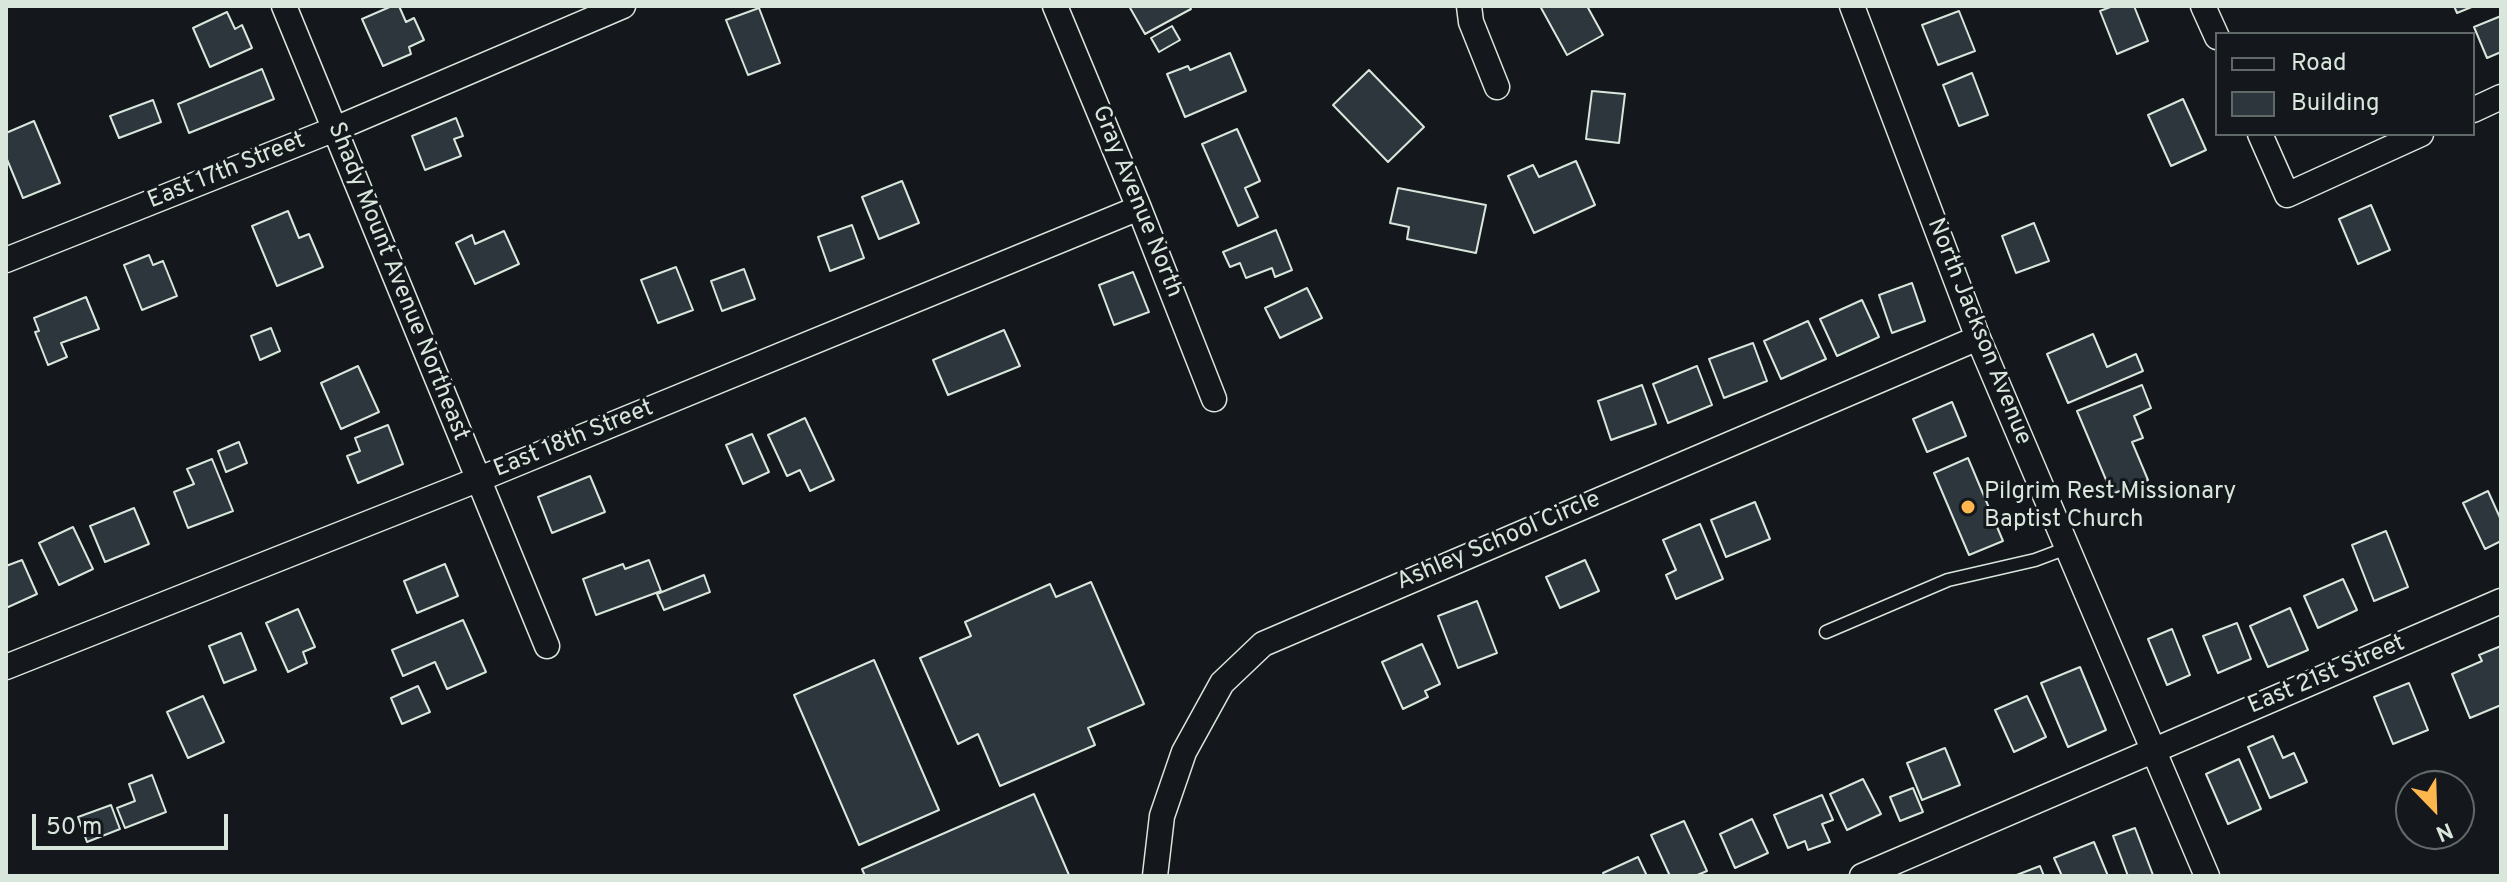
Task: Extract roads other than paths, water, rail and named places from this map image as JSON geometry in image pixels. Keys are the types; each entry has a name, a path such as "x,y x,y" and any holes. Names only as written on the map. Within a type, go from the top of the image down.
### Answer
{"street":[{"name":"Shady Mount Avenue Northeast","path":"284,6 547,646"},
{"name":"East 17th Street","path":"6,260 335,129 623,6"},
{"name":"Gray Avenue North","path":"1055,6 1214,399"},
{"path":"1469,6 1471,22 1497,87"},
{"name":"North Jackson Avenue","path":"1852,6 1978,338 2207,876"},
{"path":"2203,6 2215,33"},
{"path":"2475,109 2501,97"},
{"path":"2261,136 2287,195 2417,136"},
{"name":"East 18th Street","path":"6,667 477,480 1139,208"},
{"name":"Ashley School Circle","path":"1155,876 1162,816 1184,752 1222,683 1263,644 1978,338"},
{"name":"East 21st Street","path":"2153,750 2501,601"},
{"path":"1862,876 2153,750"}],"lane":[{"path":"1826,632 1948,580 2035,560 2067,548"}],"place":[{"name":"Pilgrim Rest Missionary Baptist Church","path":"1968,507"}]}
